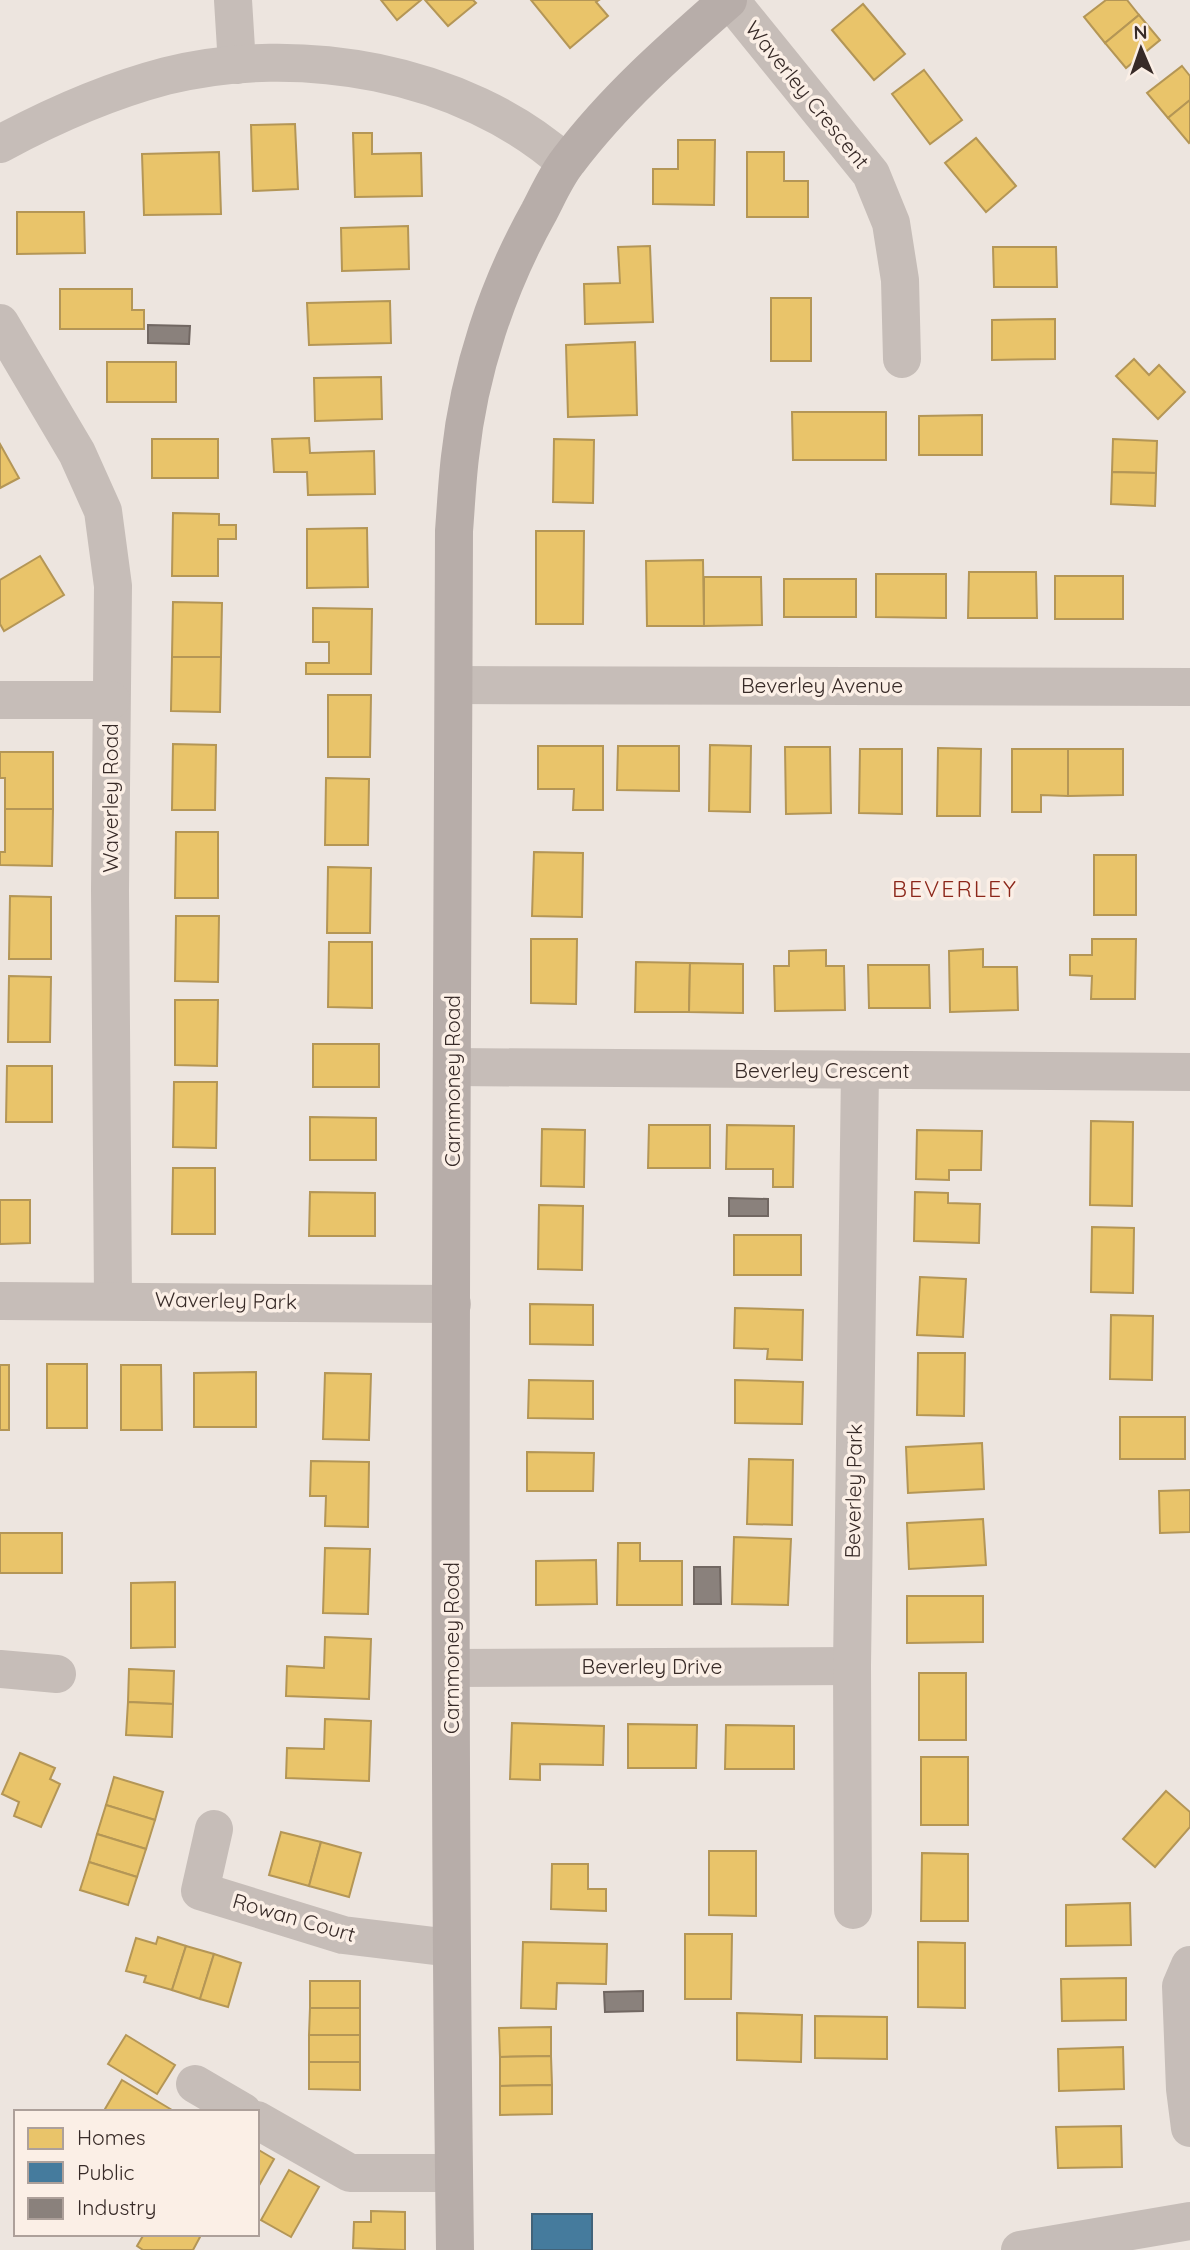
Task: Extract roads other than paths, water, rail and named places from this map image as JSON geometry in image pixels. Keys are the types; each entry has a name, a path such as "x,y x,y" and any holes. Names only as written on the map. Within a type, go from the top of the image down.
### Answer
{"street":[{"path":"233,0 237,65"},
{"name":"Carnmoney Road","path":"455,2250 451,1948 454,531 460,455 473,383 495,306 526,235 566,163 605,115 656,62 729,0"},
{"name":"Waverley Crescent","path":"729,0 871,174 891,223 900,280 902,359"},
{"path":"0,144 99,98 167,76 237,65 297,63 343,67 426,84 492,113 550,149 566,163"},
{"name":"Waverley Road","path":"0,323 77,453 103,511 113,586 113,1300"},
{"name":"Beverley Avenue","path":"454,685 1190,687"},
{"path":"0,700 111,700"},
{"name":"Beverley Crescent","path":"454,1067 1190,1072"},
{"name":"Beverley Park","path":"853,1910 852,1666 860,1071"},
{"name":"Waverley Park","path":"0,1301 452,1304"},
{"name":"Beverley Drive","path":"452,1668 852,1666"},
{"path":"0,1670 57,1674"},
{"name":"Rowan Court","path":"214,1829 200,1891 343,1935 451,1948"},
{"path":"1190,1965 1181,1986 1185,2089 1190,2128"},
{"path":"195,2084 240,2110"},
{"path":"259,2121 350,2174 454,2173"},
{"path":"1020,2250 1190,2221"}],"district":[{"name":"BEVERLEY","path":"955,889"}]}
